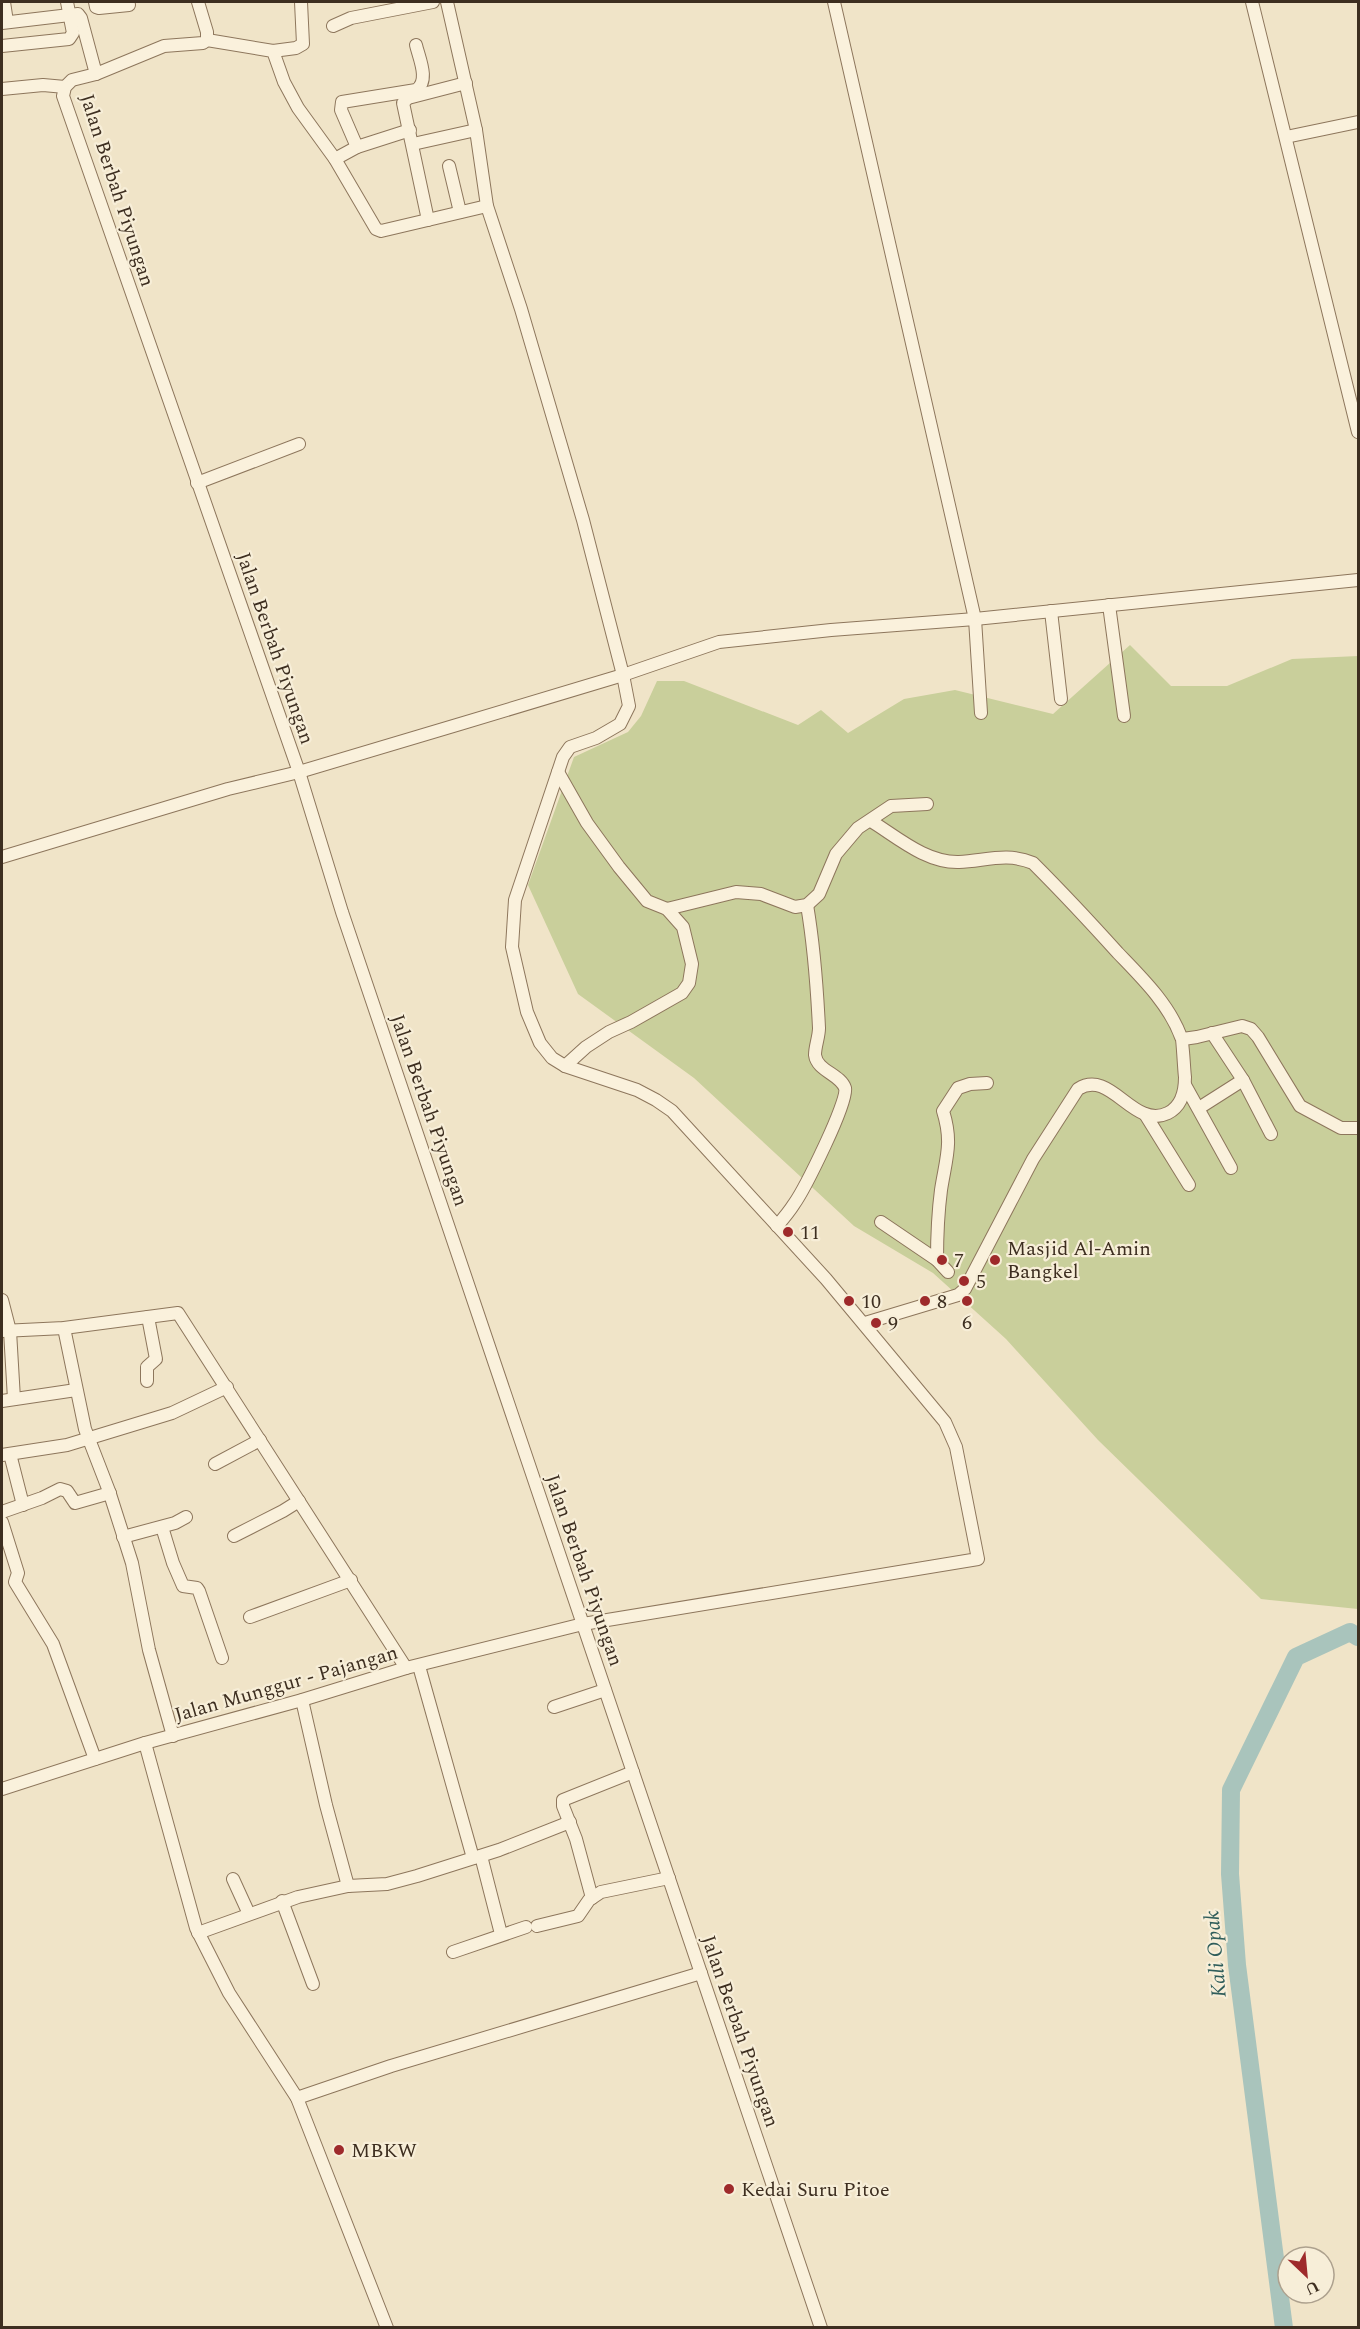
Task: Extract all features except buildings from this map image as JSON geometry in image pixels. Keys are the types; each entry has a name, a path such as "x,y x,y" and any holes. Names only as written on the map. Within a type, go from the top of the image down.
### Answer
{"street":[{"path":"4,2 4,22 78,14 96,74"},
{"path":"2,46 69,39 73,33 68,2"},
{"path":"95,2 96,7 99,8 129,5 128,2"},
{"path":"198,2 207,32 207,40"},
{"path":"301,2 303,44 296,48 273,51 284,82 298,108 335,159 376,229 381,231 487,206"},
{"path":"333,26 381,7 433,2"},
{"path":"447,2 476,130 487,206 521,309 583,520 629,706 620,724 596,738 570,747 562,757 514,900 512,947 527,1012 540,1043 552,1058 565,1066 637,1090 672,1111 865,1323 958,1295 965,1289 1033,1159 1078,1089 1088,1085 1100,1085 1132,1108 1145,1114 1168,1113 1182,1098 1185,1085 1183,1039 1166,1008 1147,984 1033,863 1022,858 1009,857 959,862 945,860 920,852 871,821"},
{"path":"834,2 975,619 981,713"},
{"path":"1252,2 1359,432"},
{"name":"Jalan Berbah Piyungan","path":"273,51 207,40 203,43 165,46 96,74 72,80 65,87 63,96 299,772 342,912 820,2328"},
{"path":"357,147 341,110 342,102 417,90 422,87 424,80 416,45"},
{"path":"428,220 403,106 408,98 466,83"},
{"path":"2,89 43,85 65,87"},
{"path":"1286,137 1359,122"},
{"path":"335,159 357,147 410,130"},
{"path":"413,144 476,130"},
{"path":"449,166 460,212"},
{"path":"197,483 299,444"},
{"path":"2,857 228,789 299,772 623,675 719,642 1359,580"},
{"path":"1109,606 1124,716"},
{"path":"1052,611 1061,699"},
{"path":"558,772 587,823 619,867 647,901 667,909 683,927 692,964 689,983 682,993 609,1032 586,1047 565,1066"},
{"path":"667,909 736,892 761,894 795,907 807,906 819,894 836,854 858,828 891,806 927,804"},
{"path":"779,1228 804,1187 839,1116 846,1091 844,1085 817,1062 815,1054 819,1033 818,994 807,906"},
{"path":"1183,1039 1247,1026 1258,1037 1300,1106 1341,1128 1359,1128"},
{"path":"1212,1033 1243,1080 1271,1134"},
{"path":"1198,1108 1243,1080"},
{"path":"937,1260 941,1191 950,1150 943,1111 958,1088 970,1084 987,1083"},
{"path":"1185,1085 1231,1168"},
{"path":"1145,1114 1189,1185"},
{"path":"779,1228 808,1194 816,1176"},
{"path":"881,1222 937,1260 948,1272"},
{"path":"2,1300 6,1331 8,1400 76,1390"},
{"path":"6,1331 64,1328 178,1312 406,1668"},
{"path":"147,1381 147,1366 156,1359 148,1317"},
{"name":"Jalan Munggur - Pajangan","path":"2,1789 145,1743 302,1700 406,1668 583,1624 978,1559 951,1432 865,1323"},
{"path":"64,1328 88,1438 110,1493 140,1595 149,1650 173,1736"},
{"path":"23,1505 6,1454 67,1445 172,1413 227,1387"},
{"path":"215,1464 260,1440"},
{"path":"2,1512 60,1489 67,1491 75,1503 110,1493"},
{"path":"234,1536 299,1501"},
{"path":"123,1537 162,1527 186,1517"},
{"path":"2,1522 18,1573 15,1582 53,1644 95,1759"},
{"path":"162,1527 172,1563 183,1587 197,1588 199,1591 222,1658"},
{"path":"250,1617 351,1580"},
{"path":"419,1666 501,1934"},
{"path":"554,1707 605,1690"},
{"path":"302,1700 326,1806 348,1886"},
{"path":"145,1743 198,1933 229,1993 297,2098 387,2328"},
{"path":"592,1898 563,1800 633,1772"},
{"path":"198,1933 282,1901 348,1886 387,1884 477,1857 570,1822"},
{"path":"453,1952 501,1934 578,1916 592,1898 601,1892 669,1878"},
{"path":"233,1879 249,1914"},
{"path":"282,1901 313,1984"},
{"path":"297,2098 391,2066 701,1973"}],"green space":[{"path":"1130,645 1171,686 1227,686 1292,659 1358,656 1358,1609 1261,1599 1098,1440 1006,1339 933,1273 854,1226 694,1078 578,994 528,885 574,757 628,732 641,716 657,681 684,681 798,725 821,710 848,733 904,699 955,690 1053,714"}],"waterway":[{"name":"Kali Opak","path":"1284,2328 1237,1965 1230,1874 1231,1790 1296,1657 1350,1632 1358,1637"}],"place":[{"name":"11","path":"788,1232"},
{"name":"7","path":"942,1260"},
{"name":"Masjid Al-Amin Bangkel","path":"995,1260"},
{"name":"5","path":"964,1281"},
{"name":"10","path":"849,1301"},
{"name":"8","path":"925,1301"},
{"name":"6","path":"967,1301"},
{"name":"9","path":"876,1323"},
{"name":"MBKW","path":"339,2150"},
{"name":"Kedai Suru Pitoe","path":"729,2189"}]}
